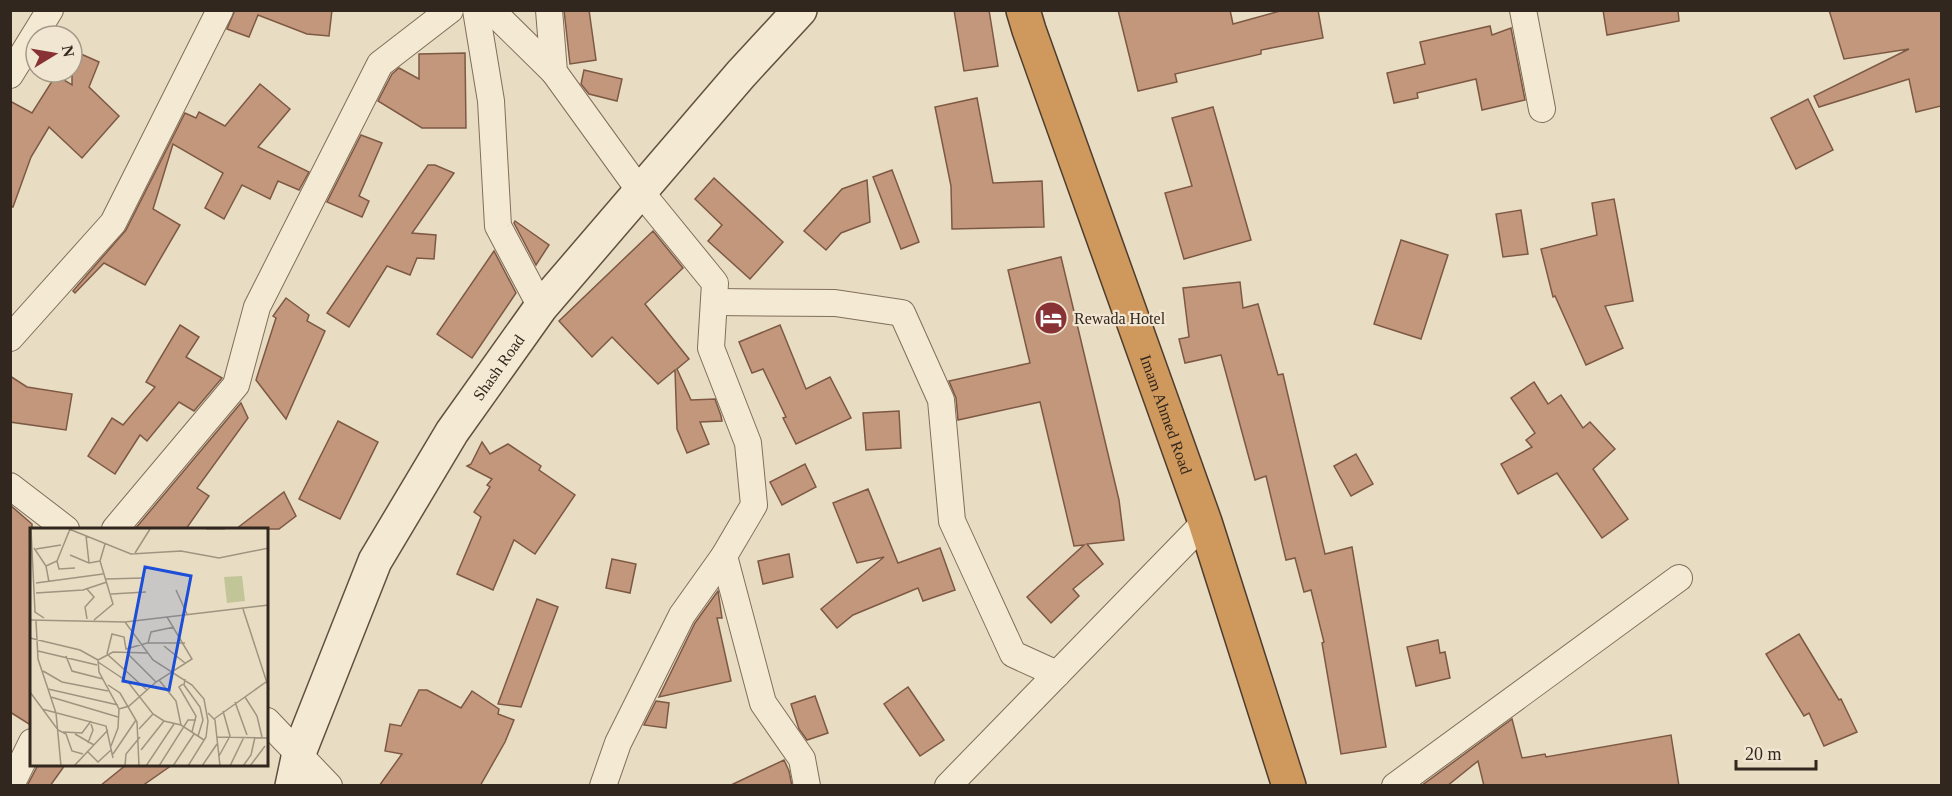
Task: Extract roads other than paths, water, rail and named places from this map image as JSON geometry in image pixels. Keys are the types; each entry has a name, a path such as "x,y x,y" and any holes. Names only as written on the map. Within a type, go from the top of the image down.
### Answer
{"highway":[{"name":"Imam Ahmed Road","path":"1023,10 1205,522 1289,786"}],"street":[{"path":"10,75 50,10"},
{"path":"10,338 113,224 220,10"},
{"path":"116,528 236,385 257,307 380,64 450,10"},
{"path":"476,10 491,101 498,226 541,307"},
{"path":"491,10 554,72 640,191 715,283 711,348 748,443 754,505 724,556 682,615 618,743 603,786"},
{"path":"549,10 554,72"},
{"name":"Shash Road","path":"292,786 299,753 375,561 452,432 541,307 741,74 800,10"},
{"path":"1523,10 1542,109"},
{"path":"714,302 835,303 902,313 941,400 952,520 1013,654 1057,674"},
{"path":"10,486 65,528"},
{"path":"948,786 1205,522"},
{"path":"724,556 763,703 802,759 807,786"},
{"path":"1395,786 1679,578"},
{"path":"268,722 329,786"},
{"path":"17,781 30,747"}],"place":[{"name":"Rewada Hotel","path":"1051,318"}]}
